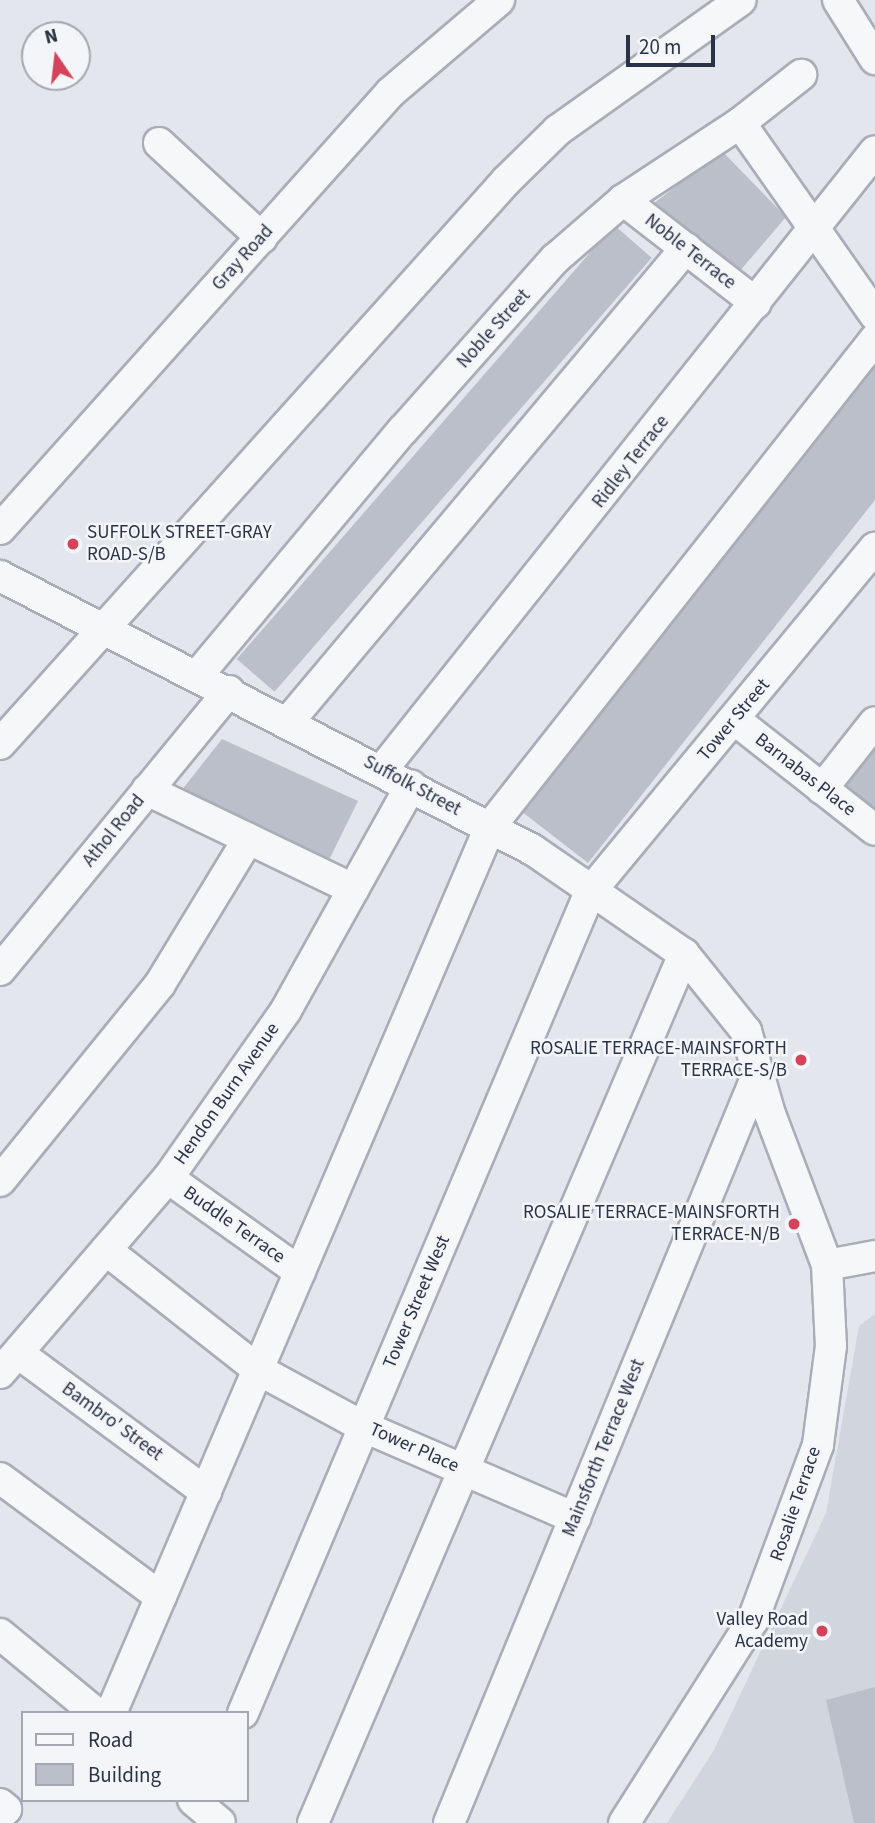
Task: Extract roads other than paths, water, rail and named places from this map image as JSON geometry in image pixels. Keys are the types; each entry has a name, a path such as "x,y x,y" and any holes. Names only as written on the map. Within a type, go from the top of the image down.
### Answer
{"street":[{"name":"Gray Road","path":"0,529 391,92 499,0"},
{"path":"0,744 102,628 549,138 741,0"},
{"path":"838,0 875,59"},
{"name":"Noble Street","path":"197,676 232,631 555,259 624,200 740,123 801,75"},
{"path":"740,123 875,315"},
{"path":"159,143 262,237"},
{"name":"Ridley Terrace","path":"382,770 875,150"},
{"name":"Noble Terrace","path":"624,200 755,303"},
{"path":"288,722 686,248"},
{"path":"112,1711 490,827 875,339"},
{"name":"Tower Street","path":"590,892 875,547"},
{"name":"Suffolk Street","path":"0,576 229,691 533,850 590,892 684,954 746,1031 758,1073"},
{"name":"Athol Road","path":"0,970 229,691"},
{"name":"Barnabas Place","path":"734,719 875,830"},
{"path":"822,789 875,722"},
{"name":"Hendon Burn Avenue","path":"9,1363 169,1178 286,1010 411,785"},
{"path":"147,790 353,890"},
{"path":"0,1181 160,984 248,839"},
{"name":"Tower Street West","path":"244,1711 590,892"},
{"path":"313,1823 684,954"},
{"name":"Rosalie Terrace","path":"624,1823 753,1620 818,1445 831,1346 827,1265 758,1073"},
{"name":"Mainsforth Terrace West","path":"449,1823 758,1073"},
{"name":"Buddle Terrace","path":"169,1178 300,1272"},
{"name":"Tower Place","path":"106,1251 257,1369 364,1427 575,1518"},
{"path":"827,1265 875,1256"},
{"name":"Bambro' Street","path":"9,1363 206,1492"},
{"path":"0,1478 161,1597"},
{"path":"0,1634 94,1711"},
{"path":"0,1804 6,1809 0,1815"}],"place":[{"name":"SUFFOLK STREET-GRAY ROAD-S/B","path":"73,544"},
{"name":"ROSALIE TERRACE-MAINSFORTH TERRACE-S/B","path":"801,1060"},
{"name":"ROSALIE TERRACE-MAINSFORTH TERRACE-N/B","path":"794,1224"},
{"name":"Valley Road Academy","path":"822,1631"}]}
